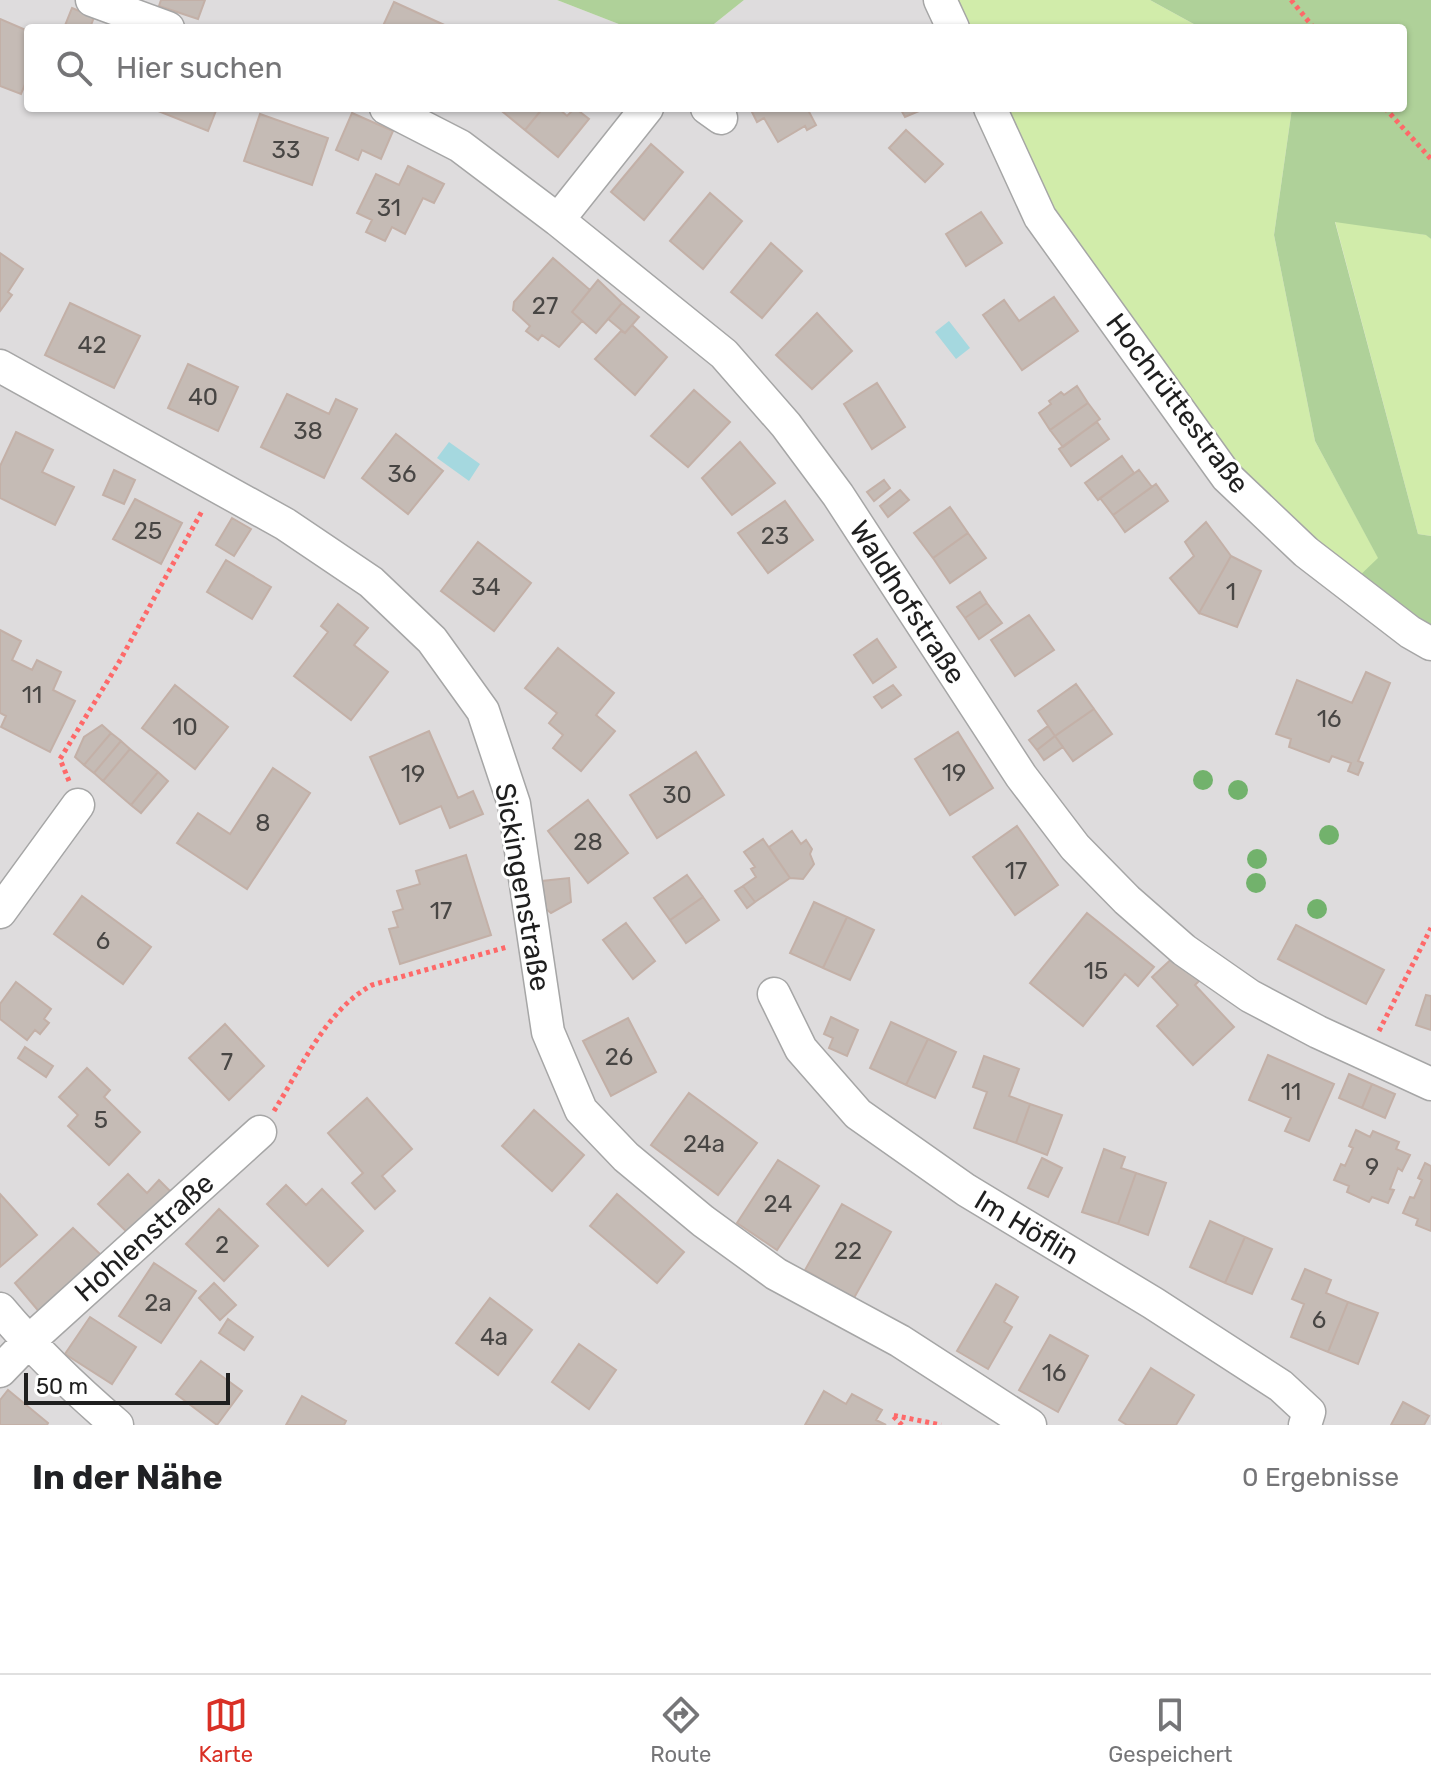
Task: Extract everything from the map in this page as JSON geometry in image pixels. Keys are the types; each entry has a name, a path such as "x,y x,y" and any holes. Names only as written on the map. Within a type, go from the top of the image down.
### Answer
{"street":[{"path":"92,0 157,24"},
{"path":"940,0 951,24"},
{"name":"Waldhofstraße","path":"394,112 460,146 558,220 724,354 786,425 838,495 1021,776 1075,847 1127,900 1184,950 1250,996 1431,1084"},
{"path":"558,220 644,112"},
{"name":"Hochrüttestraße","path":"992,112 1040,217 1227,477 1306,552 1410,632 1431,644"},
{"name":"Sickingenstraße","path":"0,366 285,524 371,582 432,640 483,711 514,804 548,1032 581,1110 626,1157 681,1203 776,1274 900,1341 1030,1425"},
{"path":"0,912 78,805"},
{"name":"Im Höflin","path":"774,994 801,1049 858,1114 966,1190 1153,1303 1281,1386 1309,1412 1305,1425"},
{"name":"Hohlenstraße","path":"0,1371 28,1342 260,1132"},
{"path":"0,1309 77,1391 117,1425"}],"path":[{"path":"1291,0 1311,24"},
{"path":"1389,112 1431,159"},
{"path":"65,752 151,606 205,506"},
{"path":"1367,1055 1431,928"},
{"path":"260,1132 332,1018 356,994 372,985 490,952"},
{"path":"902,1425 892,1415 941,1425"}],"shaded area":[{"path":"0,0 557,0 619,24 24,24 24,112 1000,112 1431,634 1431,1425 0,1425"},
{"path":"744,0 926,0 957,24 714,24"}],"green space":[{"path":"557,0 744,0 714,24 619,24"},
{"path":"950,0 1150,0 1194,24 960,24"},
{"path":"1150,0 1431,0 1431,239 1426,235 1335,222 1418,534 1431,536 1431,628 1355,580 1378,558 1315,441 1274,235 1291,112 1407,112 1407,24 1194,24"},
{"path":"999,112 1291,112 1274,235 1315,441 1379,559 1355,580 1214,442 1038,204"},
{"path":"1335,221 1427,235 1431,239 1431,536 1418,534"}],"water":[{"path":"949,321 970,348 956,359 935,332"},
{"path":"449,442 480,464 469,481 437,458"}],"building":[{"path":"161,0 205,0 198,19 159,6"},
{"path":"394,2 442,24 384,24"},
{"path":"72,8 94,17 91,24 66,24"},
{"path":"0,19 24,29 24,87 21,94 0,86"},
{"path":"160,112 215,112 208,131"},
{"path":"503,112 540,112 525,130"},
{"path":"540,112 562,112 567,116 571,112 580,112 589,119 558,157 525,130"},
{"path":"752,112 809,112 816,125 807,130 805,126 778,142 764,118 757,122"},
{"path":"352,113 393,131 381,159 362,150 358,160 336,150"},
{"path":"260,114 328,138 312,185 244,161"},
{"path":"906,130 943,164 925,182 889,148"},
{"path":"651,144 683,172 644,220 611,192"},
{"path":"408,166 444,184 434,203 423,198 405,234 392,227 385,241 366,232 372,220 357,213 376,174 399,185"},
{"path":"710,193 742,221 703,269 670,241"},
{"path":"981,212 1002,243 966,266 946,234"},
{"path":"771,243 802,271 762,318 731,292"},
{"path":"0,253 23,269 8,292 12,295 0,311"},
{"path":"553,258 590,290 572,312 582,321 559,347 542,335 538,340 526,331 530,326 513,310 514,302"},
{"path":"598,280 622,303 596,333 572,312"},
{"path":"1054,297 1078,331 1022,370 983,315 1004,300 1019,321"},
{"path":"70,303 140,336 114,388 45,355"},
{"path":"622,303 639,317 625,333 608,319"},
{"path":"817,313 852,351 812,389 776,355"},
{"path":"632,325 667,357 635,395 595,359 621,331 625,333"},
{"path":"188,364 238,387 218,431 168,408"},
{"path":"877,383 905,427 872,449 844,404"},
{"path":"1077,386 1088,403 1050,430 1039,413 1061,392 1064,395"},
{"path":"694,390 730,422 688,467 651,436"},
{"path":"287,394 329,414 336,399 357,409 324,478 261,447"},
{"path":"1088,403 1100,419 1063,447 1050,430"},
{"path":"1097,422 1109,439 1071,466 1059,449"},
{"path":"16,432 53,450 42,472 74,487 55,525 0,498 0,466"},
{"path":"396,434 443,471 408,514 362,478"},
{"path":"740,442 775,483 732,515 702,478"},
{"path":"1122,456 1134,473 1098,500 1085,483"},
{"path":"114,470 135,480 124,504 103,495"},
{"path":"1139,470 1152,487 1113,515 1100,498"},
{"path":"884,480 890,488 874,501 867,492"},
{"path":"1156,484 1168,501 1125,532 1113,515"},
{"path":"900,490 909,500 888,517 880,506"},
{"path":"135,499 182,523 161,564 113,539"},
{"path":"785,501 813,540 768,573 738,533"},
{"path":"950,507 968,533 933,558 914,533"},
{"path":"232,518 251,529 234,556 216,545"},
{"path":"1206,522 1231,556 1199,613 1170,578 1194,556 1185,542"},
{"path":"968,533 986,558 950,583 933,558"},
{"path":"478,542 531,583 494,631 441,591"},
{"path":"1231,556 1261,571 1237,627 1199,613"},
{"path":"226,560 271,587 252,619 207,592"},
{"path":"980,592 987,603 965,618 957,607"},
{"path":"987,603 1002,623 979,639 965,618"},
{"path":"338,604 368,628 354,645 388,672 351,720 294,676 328,632 321,626"},
{"path":"1029,615 1054,650 1015,676 991,640"},
{"path":"0,630 21,641 12,660 32,670 37,660 61,672 53,690 75,701 50,752 1,727 6,716 0,713"},
{"path":"877,639 896,667 873,683 854,655"},
{"path":"558,648 614,693 596,715 615,731 581,771 553,748 563,735 549,723 557,713 525,688"},
{"path":"1366,672 1390,683 1358,761 1363,763 1358,775 1348,771 1351,763 1332,756 1329,762 1289,747 1291,739 1276,734 1297,680 1352,703"},
{"path":"1076,684 1094,709 1055,736 1038,711"},
{"path":"175,685 228,727 195,769 142,728"},
{"path":"893,685 901,695 882,708 874,697"},
{"path":"1094,709 1112,734 1073,761 1055,736"},
{"path":"102,725 111,733 84,765 75,757 84,737"},
{"path":"1048,726 1055,736 1037,750 1029,740"},
{"path":"429,731 458,798 473,791 483,814 450,828 441,806 400,824 370,757"},
{"path":"958,732 993,788 950,815 915,759"},
{"path":"111,733 121,741 94,773 84,765"},
{"path":"1055,736 1063,747 1044,760 1037,750"},
{"path":"121,741 130,749 103,781 94,773"},
{"path":"130,749 158,772 131,805 103,781"},
{"path":"696,752 724,795 657,838 630,795"},
{"path":"273,768 310,793 247,889 177,843 198,813 230,834"},
{"path":"158,772 168,781 141,813 131,805"},
{"path":"588,800 628,853 588,883 548,831"},
{"path":"1017,826 1058,885 1015,915 973,857"},
{"path":"792,831 801,844 806,840 812,849 810,854 814,864 803,879 790,878 769,847"},
{"path":"763,839 790,878 755,902 743,886 756,877 751,869 755,867 744,852"},
{"path":"466,855 491,935 400,964 389,929 398,927 393,912 403,909 397,891 420,884 416,871"},
{"path":"687,875 703,897 670,920 654,898"},
{"path":"569,878 571,902 551,913 546,909 542,881"},
{"path":"743,886 755,902 747,908 735,891"},
{"path":"82,896 151,947 123,984 54,934"},
{"path":"703,897 719,920 686,943 670,920"},
{"path":"814,902 847,917 823,968 790,953"},
{"path":"1087,913 1154,967 1138,986 1125,974 1083,1026 1030,983"},
{"path":"847,917 874,930 850,980 823,968"},
{"path":"626,923 655,961 633,979 603,940"},
{"path":"1296,925 1384,970 1366,1004 1278,959"},
{"path":"1177,954 1200,980 1195,985 1234,1027 1193,1065 1157,1026 1178,1005 1152,977"},
{"path":"16,982 51,1009 44,1019 49,1023 40,1034 35,1030 27,1040 0,1019 0,1004"},
{"path":"1426,995 1431,996 1431,1030 1416,1025"},
{"path":"831,1017 858,1030 847,1056 829,1048 833,1038 824,1034"},
{"path":"628,1018 656,1072 611,1096 583,1041"},
{"path":"891,1022 928,1039 906,1085 870,1068"},
{"path":"225,1024 264,1066 229,1100 189,1058"},
{"path":"928,1039 956,1052 935,1098 906,1085"},
{"path":"25,1047 53,1066 46,1077 18,1058"},
{"path":"1268,1055 1334,1084 1309,1141 1285,1131 1291,1118 1249,1100"},
{"path":"984,1056 1019,1069 1009,1096 1030,1104 1016,1143 974,1128 987,1092 973,1087"},
{"path":"87,1068 110,1090 104,1097 140,1132 109,1165 68,1126 78,1115 59,1097"},
{"path":"1349,1074 1372,1084 1362,1108 1339,1098"},
{"path":"1372,1084 1395,1094 1385,1118 1362,1108"},
{"path":"689,1093 757,1143 718,1195 651,1145"},
{"path":"367,1098 412,1149 382,1176 395,1191 375,1209 352,1183 363,1173 328,1133"},
{"path":"1030,1104 1062,1115 1047,1155 1016,1143"},
{"path":"534,1110 584,1155 552,1191 502,1146"},
{"path":"1356,1130 1370,1137 1373,1131 1399,1142 1396,1149 1410,1155 1402,1171 1398,1168 1388,1203 1372,1197 1369,1202 1347,1192 1349,1186 1334,1180 1353,1148 1349,1146"},
{"path":"1104,1149 1125,1157 1121,1168 1136,1173 1118,1224 1082,1212"},
{"path":"1042,1158 1062,1168 1048,1197 1028,1188"},
{"path":"778,1160 819,1186 777,1250 737,1223"},
{"path":"1425,1163 1431,1166 1431,1231 1416,1225 1418,1219 1403,1213 1422,1180 1418,1178"},
{"path":"1136,1173 1166,1183 1148,1235 1118,1224"},
{"path":"128,1174 147,1193 159,1180 171,1192 129,1234 98,1204"},
{"path":"286,1185 306,1205 322,1189 363,1231 328,1266 267,1204"},
{"path":"0,1194 37,1235 0,1267"},
{"path":"617,1194 684,1252 657,1283 590,1226"},
{"path":"842,1204 891,1232 854,1298 805,1270"},
{"path":"219,1209 258,1246 224,1281 186,1244"},
{"path":"1210,1221 1245,1237 1225,1283 1190,1267"},
{"path":"73,1228 101,1255 41,1314 15,1283"},
{"path":"1245,1237 1272,1249 1252,1294 1225,1283"},
{"path":"154,1263 196,1291 161,1343 119,1316"},
{"path":"1305,1269 1331,1280 1326,1293 1348,1302 1328,1352 1291,1337 1304,1304 1292,1299"},
{"path":"214,1283 236,1305 220,1320 199,1298"},
{"path":"996,1284 1018,1297 1004,1322 1012,1327 988,1369 957,1351"},
{"path":"490,1298 532,1330 498,1375 456,1343"},
{"path":"1348,1302 1378,1313 1358,1364 1328,1352"},
{"path":"90,1317 136,1347 112,1384 65,1354"},
{"path":"228,1319 253,1337 244,1350 219,1333"},
{"path":"1050,1335 1088,1356 1058,1412 1019,1390"},
{"path":"579,1344 616,1370 589,1409 552,1382"},
{"path":"201,1361 242,1391 217,1425 176,1394"},
{"path":"1151,1368 1194,1395 1176,1425 1127,1425 1119,1420"},
{"path":"8,1390 47,1425 0,1425 0,1400"},
{"path":"824,1391 846,1404 852,1394 882,1410 876,1420 886,1425 805,1425"},
{"path":"302,1396 346,1421 344,1425 286,1425"},
{"path":"1403,1402 1429,1416 1424,1425 1391,1425"}]}
